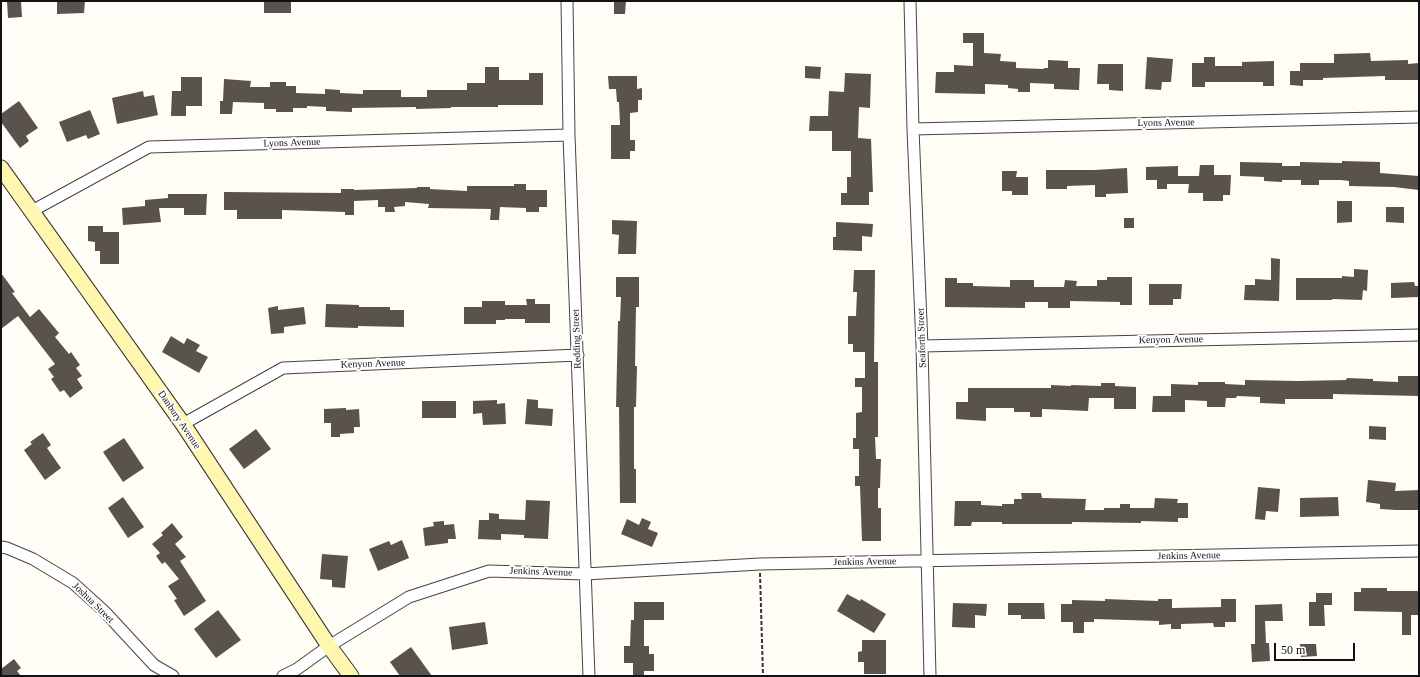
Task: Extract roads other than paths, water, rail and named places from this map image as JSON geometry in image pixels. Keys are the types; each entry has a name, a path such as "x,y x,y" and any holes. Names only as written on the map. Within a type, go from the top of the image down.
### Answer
{"street":[{"name":"Redding Street","path":"567,1 569,135 589,676"},
{"name":"Seaforth Street","path":"910,1 913,129 922,346 930,676"},
{"name":"Lyons Avenue","path":"913,129 1419,117"},
{"name":"Lyons Avenue","path":"32,211 148,147 569,135"},
{"name":"Danbury Avenue","path":"1,168 183,424 350,676"},
{"name":"Kenyon Avenue","path":"922,346 1419,334"},
{"name":"Kenyon Avenue","path":"183,424 283,368 578,355"},
{"name":"Joshua Street","path":"1,547 33,559 73,583 104,611 154,665 173,676"},
{"name":"Jenkins Avenue","path":"329,646 409,596 489,571 585,574 760,564 1419,550"},
{"path":"283,676 297,669 329,646"}]}
